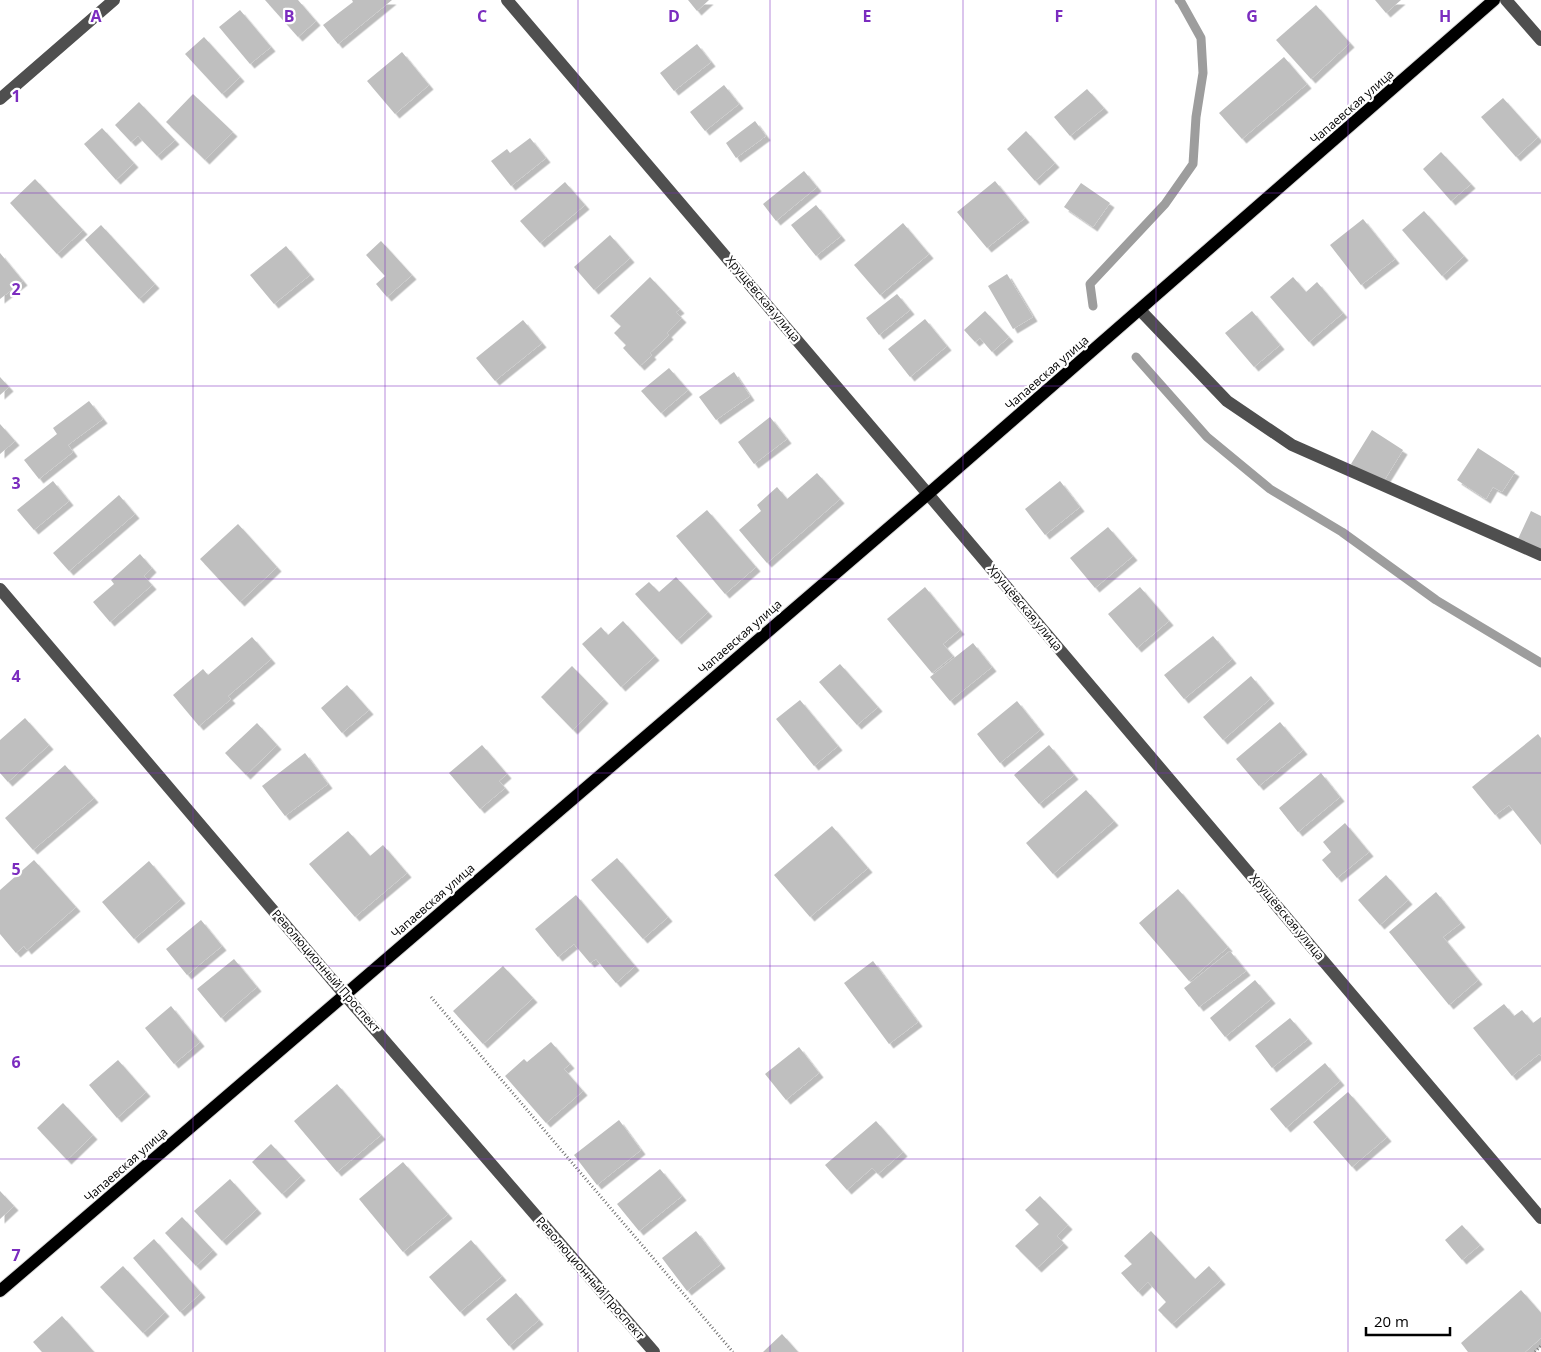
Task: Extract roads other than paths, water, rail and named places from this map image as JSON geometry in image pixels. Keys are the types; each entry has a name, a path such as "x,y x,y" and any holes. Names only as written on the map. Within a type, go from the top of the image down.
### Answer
{"main road":[{"name":"Чапаевская улица","path":"0,1291 928,494 1494,0"}],"street":[{"path":"0,99 114,0"},
{"name":"Хрущёвская улица","path":"507,0 1541,1218"},
{"path":"1506,0 1541,40"},
{"path":"1140,310 1227,401 1292,446 1541,555"},
{"name":"Революционный Проспект","path":"0,589 345,995 654,1352"}],"waterway":[{"path":"1093,306 1090,284 1165,204 1193,164 1196,117 1203,73 1201,38 1179,0"},
{"path":"1136,357 1207,437 1270,489 1342,532 1436,600 1541,663"}]}
